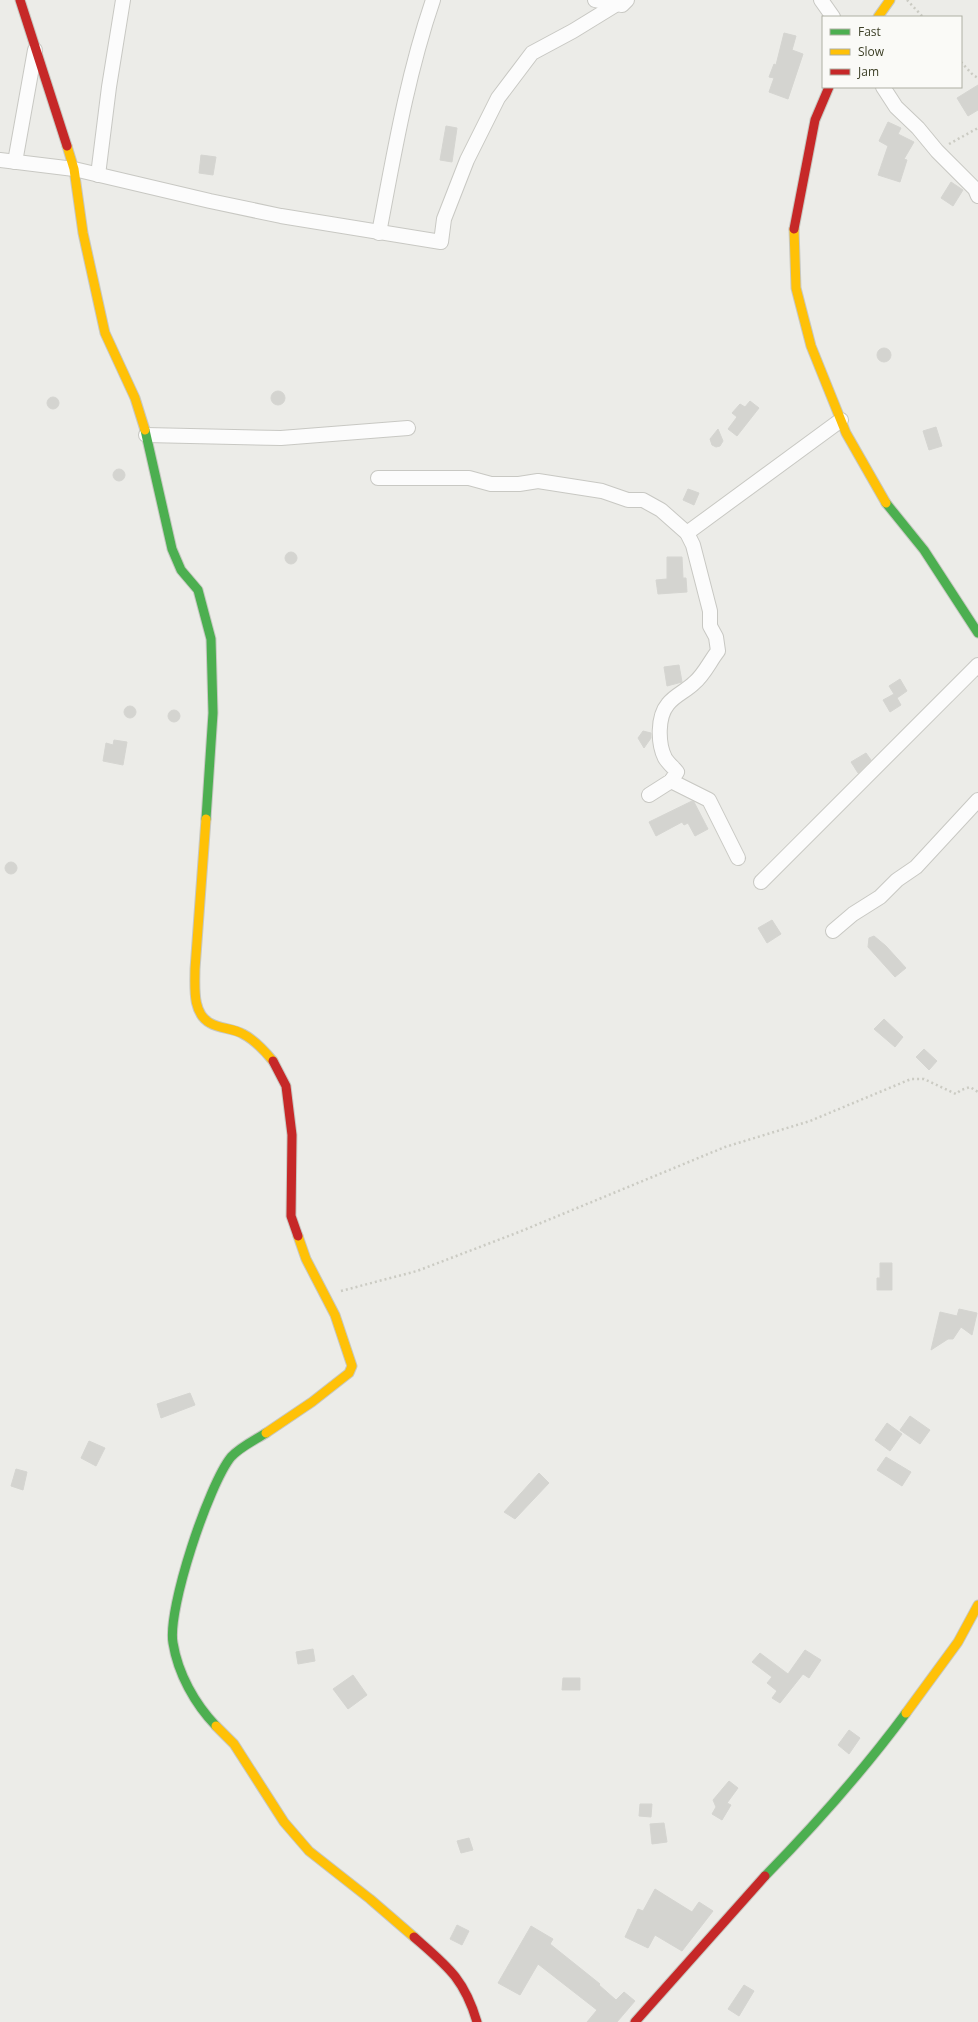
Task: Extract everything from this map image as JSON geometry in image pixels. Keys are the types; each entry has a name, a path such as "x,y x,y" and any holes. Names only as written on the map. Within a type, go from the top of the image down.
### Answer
{"street":[{"path":"20,0 74,169 83,233 105,333 135,398 146,435 158,498 172,549 181,570 198,590 211,638 213,713 195,969 195,993 199,1012 210,1023 242,1033 255,1041 274,1062 286,1086 292,1135 291,1216 306,1259 335,1316 352,1369 312,1402 232,1456 218,1476 183,1573 173,1622 173,1643 185,1682 210,1719 234,1744 284,1822 309,1851 370,1899 452,1971 470,1999 477,2022"},
{"path":"98,175 109,87 123,0"},
{"path":"379,233 405,96 419,42 433,0"},
{"path":"595,0 622,2"},
{"path":"821,0 832,16"},
{"path":"879,16 890,0"},
{"path":"0,160 74,169 210,201 379,233 441,242 444,219 467,160 498,98 532,53 622,2"},
{"path":"15,162 35,48"},
{"path":"829,88 815,120 793,234 796,288 811,346 841,420 882,497 924,550 978,633"},
{"path":"884,88 896,107 918,128 937,151 975,189 978,196"},
{"path":"687,532 841,420"},
{"path":"146,435 280,438 408,428"},
{"path":"378,478 470,478 491,484 519,484 538,481 602,491 628,500 643,500 661,510 687,532 693,545 710,611 710,626 716,637 718,651 698,679 666,706 660,721 661,740 665,758 677,772 671,781 649,795"},
{"path":"761,882 978,665"},
{"path":"671,781 709,800 738,858"},
{"path":"833,931 853,914 880,897 897,880 916,867 978,800"},
{"path":"641,2020 746,1895 815,1825 881,1746 958,1642 978,1605"}],"path":[{"path":"907,0 922,16"},
{"path":"962,63 973,75 978,78"},
{"path":"937,151 978,128"},
{"path":"325,1295 417,1271 519,1232 725,1147 810,1121 911,1079 924,1079 956,1094 961,1090 970,1087 978,1092"}],"building":[{"path":"784,33 796,36 792,50 803,54 788,99 769,92 774,78 769,77 774,64 776,65"},
{"path":"978,85 978,110 968,116 957,98"},
{"path":"888,122 901,128 898,134 914,142 904,159 907,160 900,182 878,175 888,146 879,141"},
{"path":"446,126 457,128 452,162 440,160"},
{"path":"201,155 216,157 213,175 199,173"},
{"path":"951,182 963,190 953,206 941,198"},
{"path":"884,348 889,350 891,355 889,360 884,362 879,360 877,355 879,350"},
{"path":"275,391 281,391 285,395 285,401 281,405 275,405 271,401 271,395"},
{"path":"51,397 55,397 59,403 55,409 51,409 47,405 47,401"},
{"path":"750,401 759,408 737,436 728,429 737,417 732,413 740,404 745,407"},
{"path":"936,427 942,446 929,450 923,431"},
{"path":"718,429 723,441 720,446 716,447 712,445 710,439"},
{"path":"117,469 121,469 125,475 121,481 117,481 113,477 113,473"},
{"path":"688,489 699,493 694,505 683,500"},
{"path":"289,552 293,552 297,558 293,564 289,564 285,560 285,556"},
{"path":"667,557 682,557 683,578 686,578 687,592 658,594 656,580 667,579"},
{"path":"679,665 682,682 667,686 664,667"},
{"path":"900,679 907,691 897,698 901,705 890,712 883,700 894,694 889,686"},
{"path":"128,706 132,706 136,712 132,718 128,718 124,714 124,710"},
{"path":"172,710 176,710 180,716 176,722 172,722 168,718 168,714"},
{"path":"643,731 651,733 651,738 644,748 638,738"},
{"path":"114,740 127,742 123,765 103,761 106,743 113,745"},
{"path":"866,753 871,760 858,773 851,762"},
{"path":"692,801 694,802 708,829 695,836 688,823 684,825 682,822 656,836 649,822"},
{"path":"9,862 13,862 17,868 13,874 9,874 5,870 5,866"},
{"path":"772,920 781,934 767,943 758,928"},
{"path":"874,936 886,946 906,968 895,977 868,947 869,938"},
{"path":"884,1019 903,1037 895,1047 874,1029"},
{"path":"924,1049 937,1061 929,1070 916,1057"},
{"path":"880,1263 892,1263 892,1290 877,1290 877,1278 880,1278"},
{"path":"959,1309 977,1313 972,1335 961,1327 953,1339 948,1339 931,1350 940,1312 957,1316"},
{"path":"190,1393 195,1405 161,1418 157,1404"},
{"path":"910,1416 930,1430 920,1444 900,1430"},
{"path":"887,1423 902,1434 890,1451 875,1440"},
{"path":"89,1441 105,1448 96,1466 81,1458"},
{"path":"886,1457 911,1472 902,1486 877,1470"},
{"path":"16,1469 27,1472 23,1490 11,1486"},
{"path":"539,1473 549,1483 515,1519 504,1512"},
{"path":"313,1649 315,1661 298,1664 296,1652"},
{"path":"805,1650 821,1660 809,1678 803,1674 780,1703 772,1698 777,1691 767,1683 772,1677 752,1662 760,1653 788,1674"},
{"path":"353,1675 367,1695 348,1709 333,1689"},
{"path":"563,1678 580,1678 580,1690 562,1690"},
{"path":"849,1730 860,1738 849,1754 838,1745"},
{"path":"729,1781 738,1788 727,1803 731,1805 722,1820 712,1814 716,1807 713,1800"},
{"path":"640,1804 652,1804 651,1817 639,1816"},
{"path":"664,1823 667,1842 652,1844 650,1824"},
{"path":"469,1838 473,1850 461,1853 457,1841"},
{"path":"655,1889 692,1912 699,1902 713,1911 682,1951 655,1935 648,1948 625,1937 638,1909 643,1911"},
{"path":"457,1925 469,1931 462,1945 450,1939"},
{"path":"531,1926 553,1939 550,1944 600,1984 599,1985 616,2000 624,1992 635,2001 617,2022 587,2022 597,2010 538,1964 520,1995 498,1983"},
{"path":"744,1985 754,1991 739,2016 728,2009"}],"traffic: fast":[{"path":"145,430 172,549 181,570 198,590 211,639 213,713 206,819"},
{"path":"886,503 924,550 978,633"},
{"path":"216,1726 201,1708 188,1688 175,1655 173,1626 176,1603 201,1519 222,1471 235,1453 266,1433"},
{"path":"765,1876 838,1797 873,1756 906,1713"}],"traffic: slow":[{"path":"879,16 890,0"},
{"path":"67,146 74,169 83,233 105,333 135,398 145,430"},
{"path":"794,229 796,288 811,346 846,433 886,503"},
{"path":"206,819 195,969 197,1006 204,1019 210,1023 231,1029 247,1036 273,1061"},
{"path":"266,1433 312,1402 349,1373 352,1366 335,1315 306,1259 298,1236"},
{"path":"906,1713 958,1642 978,1605"},
{"path":"216,1726 234,1744 284,1822 309,1851 370,1899 414,1937"}],"traffic: jam":[{"path":"20,0 67,146"},
{"path":"794,229 815,120 829,88"},
{"path":"273,1061 286,1086 292,1135 291,1216 298,1236"},
{"path":"635,2022 765,1876"},
{"path":"414,1937 436,1956 460,1983 472,2007 477,2022"}]}
